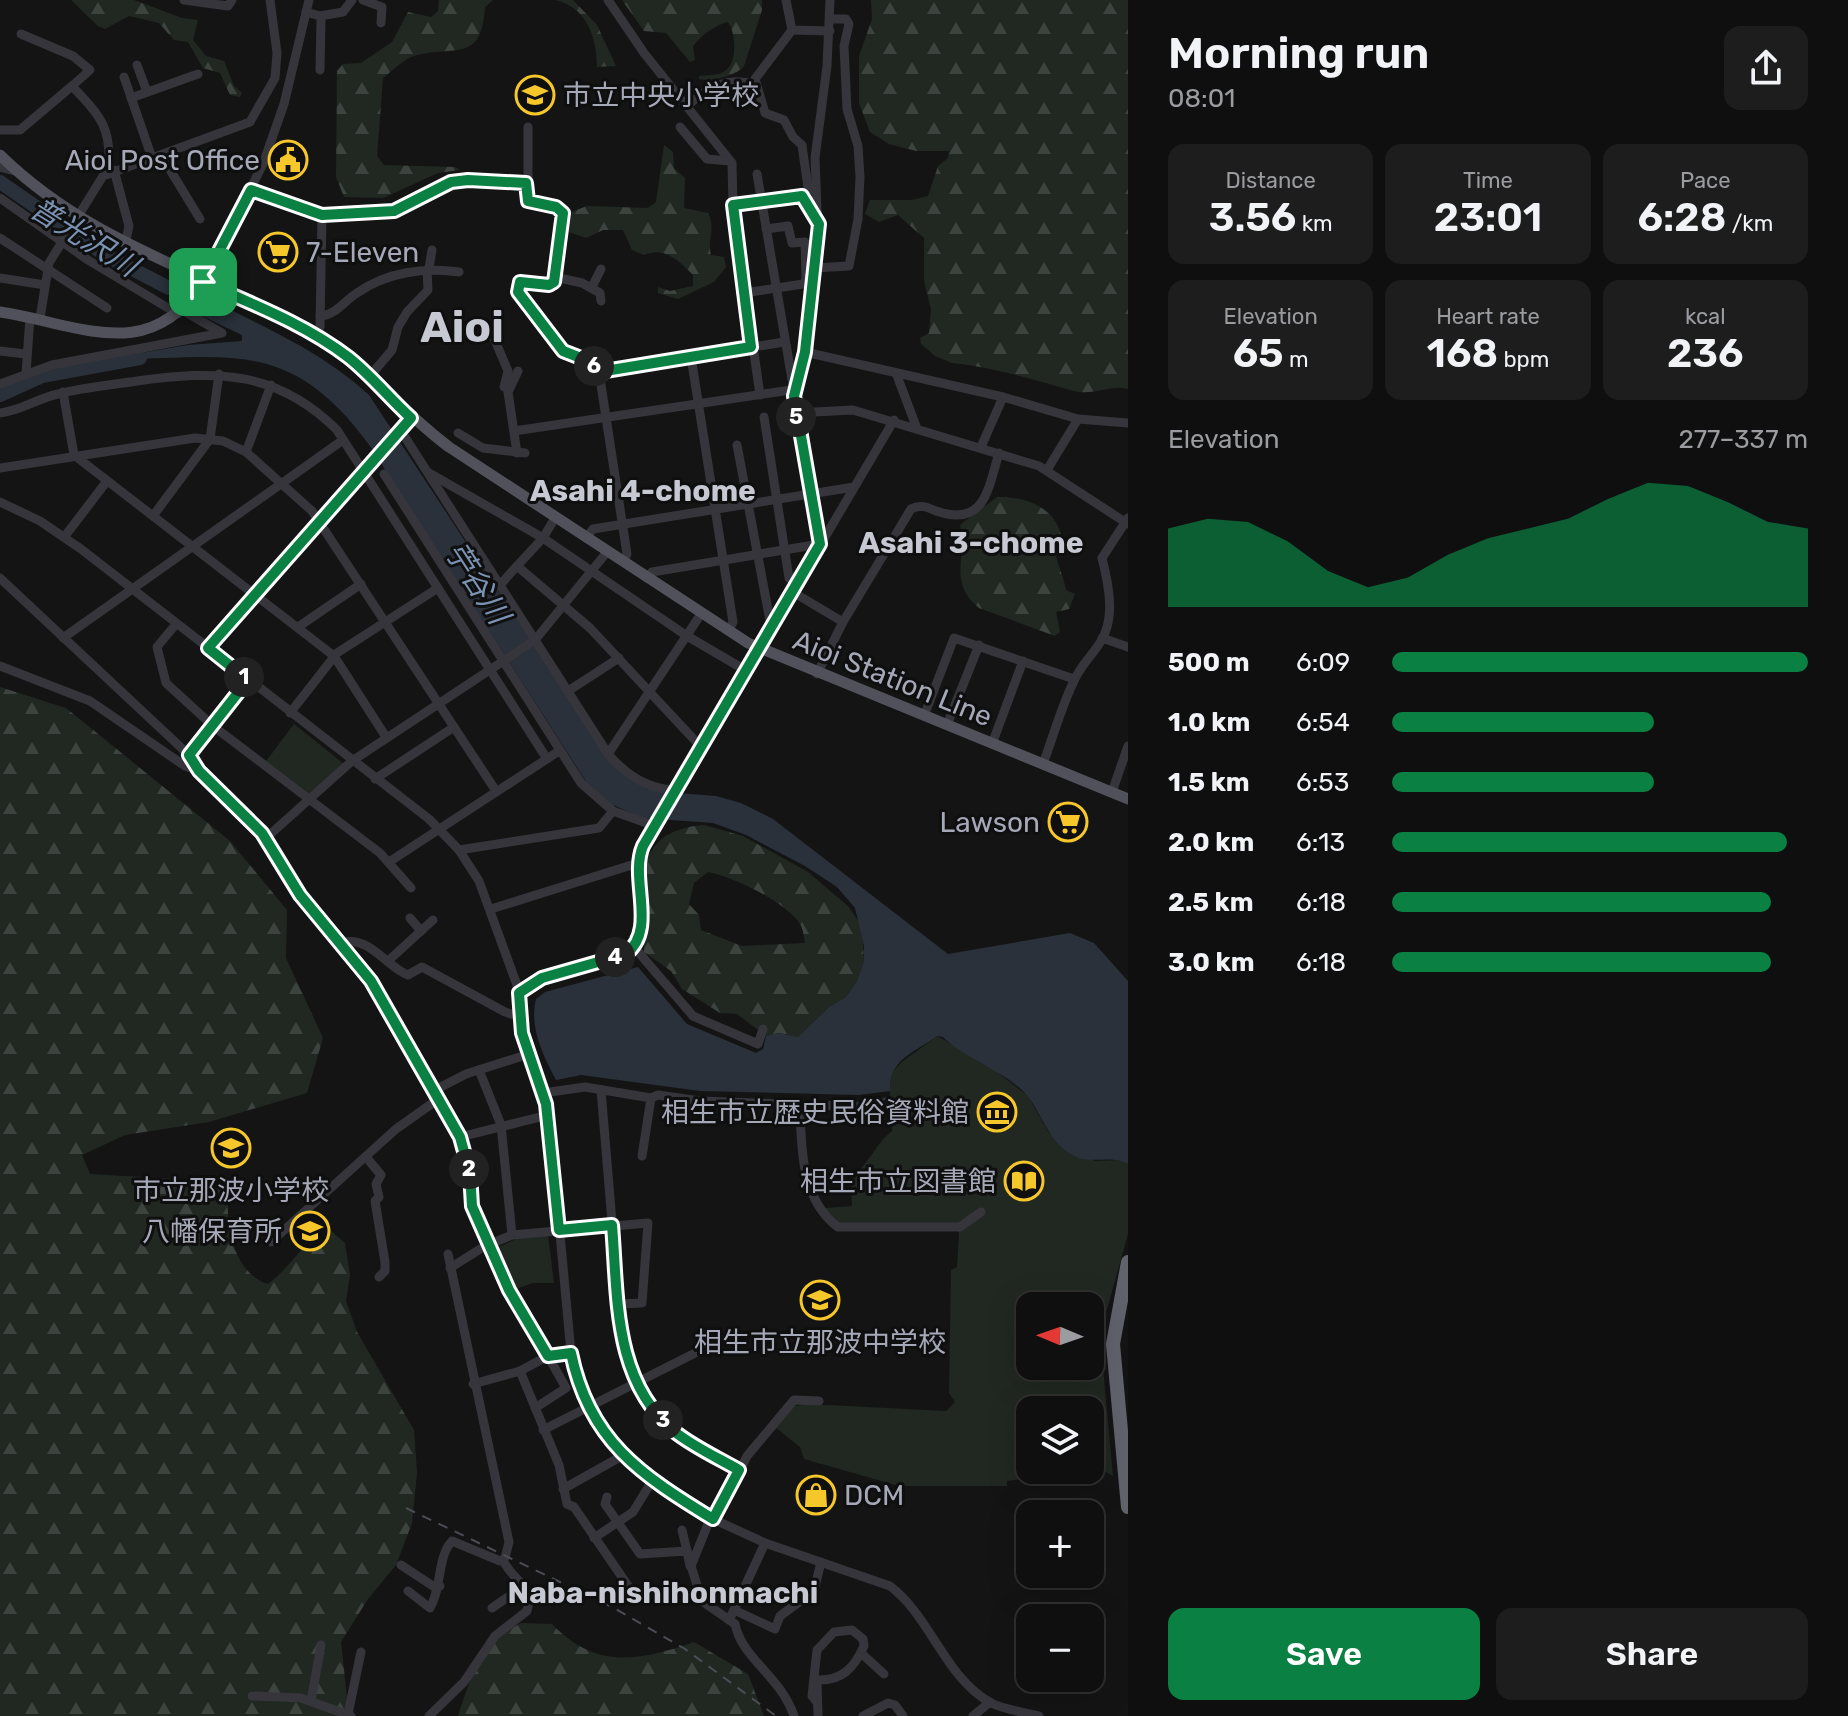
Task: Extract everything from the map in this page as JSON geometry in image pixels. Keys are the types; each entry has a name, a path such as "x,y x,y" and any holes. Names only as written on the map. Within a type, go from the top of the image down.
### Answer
{"highway":[{"path":"1128,1262 1116,1311 1113,1363 1128,1507"}],"main road":[{"name":"Aioi Station Line","path":"0,155 15,171 78,218 125,245 316,336 370,376 411,418 473,464 728,631 817,674 1128,799"},
{"path":"0,312 95,333 120,335 150,329 180,312 203,282"}],"street":[{"path":"184,0 228,6 232,0"},
{"path":"26,373 25,354 47,268 111,171 250,122 275,78 277,53 270,0"},
{"path":"203,282 251,190 277,125 309,0"},
{"path":"306,12 320,16 343,12 352,0"},
{"path":"363,0 382,7 381,23"},
{"path":"608,0 735,168 733,205 760,395"},
{"path":"786,0 792,30 755,79 765,113 769,118 784,120 802,145 808,188 815,191"},
{"path":"792,393 805,352 819,224 815,158 830,31 830,0"},
{"path":"320,16 320,70"},
{"path":"814,268 849,266 858,219 858,146 847,109 844,46 849,24 846,19 830,19"},
{"path":"792,30 830,31"},
{"path":"0,130 20,130 90,70 73,56 21,34"},
{"path":"137,65 147,92"},
{"path":"131,98 198,74"},
{"path":"124,77 156,156 200,219"},
{"path":"687,106 705,90 720,84 744,81 756,85"},
{"path":"72,86 106,128 111,171 129,226 125,245"},
{"path":"528,127 528,201 556,207 563,213 555,277 549,285 520,282 518,292 563,351 591,362 599,372 627,554 623,562"},
{"path":"680,127 707,159 730,161"},
{"path":"0,167 15,171"},
{"path":"757,174 795,413 820,544"},
{"path":"251,190 322,215 394,211 451,182 526,183"},
{"path":"733,205 802,196 819,224"},
{"path":"0,198 63,241 180,312 222,333 63,363 0,384"},
{"path":"316,336 320,316 322,215"},
{"path":"744,293 806,280 808,246 805,242 792,243 788,226 766,229"},
{"path":"0,238 107,308"},
{"path":"370,376 392,350 398,327 407,312 428,290 432,250"},
{"path":"320,316 331,314 361,290 403,273 428,269 459,272"},
{"path":"592,287 601,269"},
{"path":"555,277 592,287 600,293 601,301"},
{"path":"0,278 45,285"},
{"path":"458,433 483,448 521,453 508,392 504,388 508,371 491,331"},
{"path":"599,372 784,342"},
{"path":"0,351 25,354"},
{"path":"805,352 1003,397 1078,419 1128,423"},
{"path":"691,357 733,622 728,631"},
{"path":"508,392 518,371"},
{"path":"896,373 916,426"},
{"path":"153,516 210,439 219,374"},
{"path":"0,413 63,392 163,378 219,374 271,385 307,404 343,440 547,759"},
{"path":"246,452 271,385"},
{"path":"63,392 74,455 334,656 386,737"},
{"path":"514,431 792,393"},
{"path":"981,447 1003,397"},
{"path":"795,413 836,409 894,420 981,447 1047,470 1127,521 1102,558 1111,592 1102,638 1074,679 1043,764"},
{"path":"764,417 789,578 793,587 843,622"},
{"path":"208,648 411,418"},
{"path":"1047,470 1078,419"},
{"path":"519,993 542,978 626,954 634,947 641,926 638,863 643,846 894,420"},
{"path":"400,432 608,754 637,779 656,788 676,791"},
{"path":"0,468 195,438 210,439 246,452 320,521 496,791"},
{"path":"63,638 190,545 343,440"},
{"path":"737,445 755,554 771,626"},
{"path":"473,464 483,448"},
{"path":"817,674 843,622 911,509 923,506 960,517 973,511 985,497 999,453"},
{"path":"427,472 543,538 687,636 745,670"},
{"path":"384,474 581,783 613,811 656,824"},
{"path":"65,536 107,481"},
{"path":"586,538 593,529 854,487"},
{"path":"0,502 65,536 439,829 459,850 479,881 491,909 519,993 520,1017 548,1115 571,1353 588,1405 622,1456 652,1481 713,1519 765,1543 879,1581 900,1594 962,1678 1000,1711 1039,1716"},
{"path":"500,585 543,538 555,518"},
{"path":"647,578 652,572 820,544"},
{"path":"266,838 352,761 534,641 607,552"},
{"path":"517,566 565,606 619,658 701,747"},
{"path":"1,582 189,755 199,771 266,838 300,895 371,981 460,1137 470,1173 472,1206 516,1303 566,1388 535,1408"},
{"path":"298,627 361,584"},
{"path":"290,713 334,656 438,588"},
{"path":"608,754 701,614"},
{"path":"176,624 157,647 166,683 213,726 389,862 411,888"},
{"path":"924,716 954,638 1074,679"},
{"path":"1102,638 1128,647"},
{"path":"947,725 979,645"},
{"path":"568,691 619,658"},
{"path":"992,744 1023,661"},
{"path":"0,666 90,701 185,766 199,771"},
{"path":"189,755 248,680"},
{"path":"375,779 454,727"},
{"path":"1112,792 1128,746"},
{"path":"389,862 559,751"},
{"path":"459,850 599,828 613,811"},
{"path":"491,909 638,863"},
{"path":"410,918 421,931"},
{"path":"388,961 433,920"},
{"path":"340,943 359,943 377,951 408,975 422,967 520,1017"},
{"path":"634,947 693,1016 758,1044 763,1029"},
{"path":"271,1242 435,1096 479,1070 529,1054"},
{"path":"479,1070 501,1125 512,1235"},
{"path":"543,1093 585,1087 651,1098 658,1095 700,1101 800,1106 866,1107 889,1101"},
{"path":"601,1090 619,1304 624,1346 635,1380 654,1411 672,1429 739,1470"},
{"path":"642,1156 651,1098"},
{"path":"800,1106 803,1160 809,1184 822,1209 838,1227 960,1227 981,1212"},
{"path":"460,1137 548,1115"},
{"path":"366,1157 381,1175 376,1184 379,1197 375,1201 385,1271 379,1277"},
{"path":"450,1268 512,1235 648,1223 642,1303 619,1304"},
{"path":"448,1254 473,1384 509,1536 503,1560"},
{"path":"543,1430 635,1380 707,1347"},
{"path":"473,1384 520,1371 548,1356 571,1353"},
{"path":"520,1371 559,1465 569,1506 574,1507 633,1593"},
{"path":"691,1568 713,1519 757,1443 794,1400 819,1401"},
{"path":"563,1489 622,1456"},
{"path":"594,1538 633,1512 652,1481"},
{"path":"607,1497 605,1504 640,1554 687,1551"},
{"path":"682,1530 698,1596 735,1624 739,1642 779,1683 794,1716"},
{"path":"408,1591 430,1608 440,1586 447,1547 452,1541 503,1560 529,1593 527,1611 495,1636 464,1682 429,1716"},
{"path":"729,1620 765,1543"},
{"path":"734,1610 775,1629 780,1616 814,1591 821,1562"},
{"path":"401,1565 436,1588 440,1586"},
{"path":"492,1608 525,1585"},
{"path":"816,1701 812,1696 817,1650 828,1636 844,1629 852,1630 864,1642 861,1653 843,1676 832,1681 817,1680 818,1716"},
{"path":"311,1701 321,1645"},
{"path":"252,1696 311,1701 349,1715 361,1652"},
{"path":"861,1653 884,1674"},
{"path":"973,1716 990,1702"},
{"path":"863,1716 888,1703 895,1705 903,1716"}],"green space":[{"path":"71,0 134,0 182,18 198,20 193,40 206,56 224,61 234,86 242,93 240,97 230,95 220,73 203,68 188,42 174,40 159,23 129,16 105,29"},
{"path":"439,0 493,0 485,7 478,37 472,45 414,56 383,78 377,156 384,165 455,167 460,170 438,173 383,198 344,197 336,177 337,71 343,64 361,63 392,42 408,12 431,17 438,11"},
{"path":"555,0 573,0 597,25 616,66 597,67 595,45 588,25 575,9"},
{"path":"622,0 762,0 762,10 744,66 729,75 704,80 699,76 722,73 732,62 734,40 728,22 713,28 699,39 693,47 695,60 690,62 666,33 644,31"},
{"path":"871,0 1128,0 1128,389 1074,391 998,371 952,363 935,356 921,344 920,338 929,333 931,309 924,281 924,238 898,215 879,222 865,214 870,200 912,200 928,196 938,166 948,158 949,151 916,151 889,144 870,132 859,103 859,56 872,19"},
{"path":"664,145 673,152 674,168 685,178 684,208 708,213 711,255 724,257 726,267 714,282 678,299 658,293 658,287 670,291 693,286 693,275 671,256 659,252 644,255 632,250 623,230 603,230 586,238 569,232 571,212 587,206 648,208 656,202"},
{"path":"997,497 1017,498 1036,505 1045,510 1057,525 1061,535 1055,538 1056,557 1066,590 1075,594 1069,609 1056,612 1060,632 1055,636 979,608 964,588 960,568 960,525"},
{"path":"0,687 66,708 230,841 287,910 286,958 323,1038 307,1093 209,1122 125,1135 82,1155 90,1174 227,1182 230,1227 238,1256 245,1268 268,1284 325,1226 345,1243 350,1275 346,1301 357,1332 414,1430 417,1473 412,1523 396,1565 368,1599 341,1642 349,1716 0,1716"},
{"path":"294,724 344,764 310,794 266,761"},
{"path":"704,825 743,836 808,872 849,907 862,927 864,961 857,981 846,997 829,1007 798,1037 779,1033 766,1036 737,1014 720,1013 682,989 671,971 644,952 645,868 651,852 662,839 679,830","holes":["708,872 758,891 783,907 800,924 805,943 742,946 701,930 699,915 689,904 694,883"]},
{"path":"937,1036 984,1062 1028,1096 1049,1133 1095,1161 1121,1160 1128,1164 1128,1234 1106,1313 1104,1350 1104,1292 1016,1292 1016,1380 1104,1379 1113,1476 1104,1471 1104,1396 1016,1396 1016,1480 1007,1481 1007,1486 899,1486 804,1459 800,1447 775,1427 795,1406 809,1404 946,1411 955,1402 949,1393 951,1270 957,1267 959,1233 951,1223 840,1224 825,1208 852,1206 851,1176 892,1131 891,1081 898,1065"},
{"path":"548,1235 554,1283 533,1283 513,1290 497,1248 518,1238"},
{"path":"521,1623 552,1624 585,1649 619,1657 655,1654 694,1642 748,1674 764,1716 458,1716 468,1687 487,1651"}],"water":[{"path":"223,306 318,356 369,395 611,763 678,793 716,796 741,803 773,819 948,954 1070,933 1094,943 1128,981 1128,1164 1115,1160 1081,1159 1066,1151 1021,1089 937,1036 898,1064 890,1091 859,1095 700,1091 581,1075 556,1080 536,1031 536,999 545,992 638,967 687,1024 756,1053 763,1049 766,1036 779,1033 798,1037 829,1007 846,997 857,981 864,961 864,946 855,908 837,887 746,835 713,823 642,818 609,803 587,783 370,446 340,410 310,385 281,369 251,360 220,357 105,359 188,345 242,341 242,335 200,315"}],"waterway":[{"name":"普光沢川","path":"0,182 107,256 169,288"},
{"name":"苧谷川","path":"0,395 42,376 140,358"}],"railway":[{"path":"406,1508 612,1607 685,1649 776,1716"}],"place":[{"name":"市立中央小学校","path":"535,95"},
{"name":"Aioi Post Office","path":"288,160"},
{"name":"7-Eleven","path":"278,252"},
{"name":"Lawson","path":"1068,822"},
{"name":"相生市立歴史民俗資料館","path":"997,1112"},
{"name":"市立那波小学校","path":"231,1148"},
{"name":"相生市立図書館","path":"1024,1181"},
{"name":"八幡保育所","path":"310,1231"},
{"name":"相生市立那波中学校","path":"820,1300"},
{"name":"DCM","path":"816,1495"}],"district":[{"name":"Aioi","path":"462,327"},
{"name":"Asahi 4-chome","path":"643,491"},
{"name":"Asahi 3-chome","path":"971,543"},
{"name":"Naba-nishihonmachi","path":"663,1593"}],"route":[{"path":"451,182 526,183 528,201 556,207 563,213 554,282 539,285 520,282 518,292 563,351 591,362 599,372 751,347 733,205 802,196 815,223 819,224 811,315 794,396 816,536 820,544 643,846 638,863 641,926 634,947 626,954 542,978 519,993 522,1033 546,1104 559,1230 612,1225 624,1346 642,1394 654,1411 678,1434 739,1470 718,1515 713,1519 669,1493 622,1456 595,1419 580,1387 571,1353 548,1356 509,1290 472,1206 470,1173 460,1137 371,981 300,895 262,833 199,771 189,755 248,680 208,648 411,418 370,376 338,350 302,328 203,282 251,190 292,207 322,215 394,211 451,182"}]}
